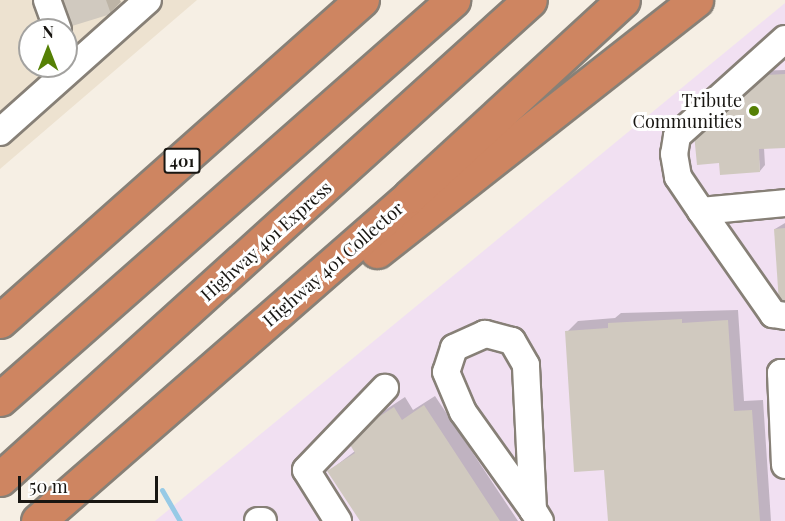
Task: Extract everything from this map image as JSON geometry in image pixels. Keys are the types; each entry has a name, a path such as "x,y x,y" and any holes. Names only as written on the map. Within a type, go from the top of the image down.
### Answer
{"highway":[{"name":"401","path":"0,321 362,0"},
{"path":"0,399 453,0"},
{"name":"Highway 401 Express","path":"0,478 530,0"},
{"name":"Highway 401 Collector","path":"38,521 410,196 623,0"},
{"path":"182,395 424,216 696,0"}],"lane":[{"path":"47,0 54,18"},
{"path":"78,54 148,0"},
{"path":"782,44 677,136 674,154 678,177 701,211 773,314 785,316"},
{"path":"0,132 52,78"},
{"path":"701,211 785,203"},
{"path":"485,334 513,341 526,365 537,516 463,412 446,372 454,348 485,334"},
{"path":"785,373 781,373 785,465"},
{"path":"338,521 306,470 385,388"},
{"path":"258,521 263,521"}],"shaded area":[{"path":"0,0 197,0 0,169"},
{"path":"785,3 785,521 155,521"}],"building":[{"path":"63,0 106,0 111,14 78,24 78,18 69,18"},
{"name":"Tribute Communities","path":"785,74 785,148 759,149 760,172 720,175 719,163 697,165 694,134 751,87 750,76"},
{"path":"785,228 785,302 779,303 774,229"},
{"path":"682,319 682,323 728,320 734,411 752,410 760,521 608,521 604,470 574,472 565,331 608,328 608,323"},
{"path":"424,405 500,521 360,521 327,471 355,453 346,438 394,407 402,420"}],"waterway":[{"path":"162,490 180,521"}],"place":[{"name":"Tribute Communities","path":"754,111"}]}
